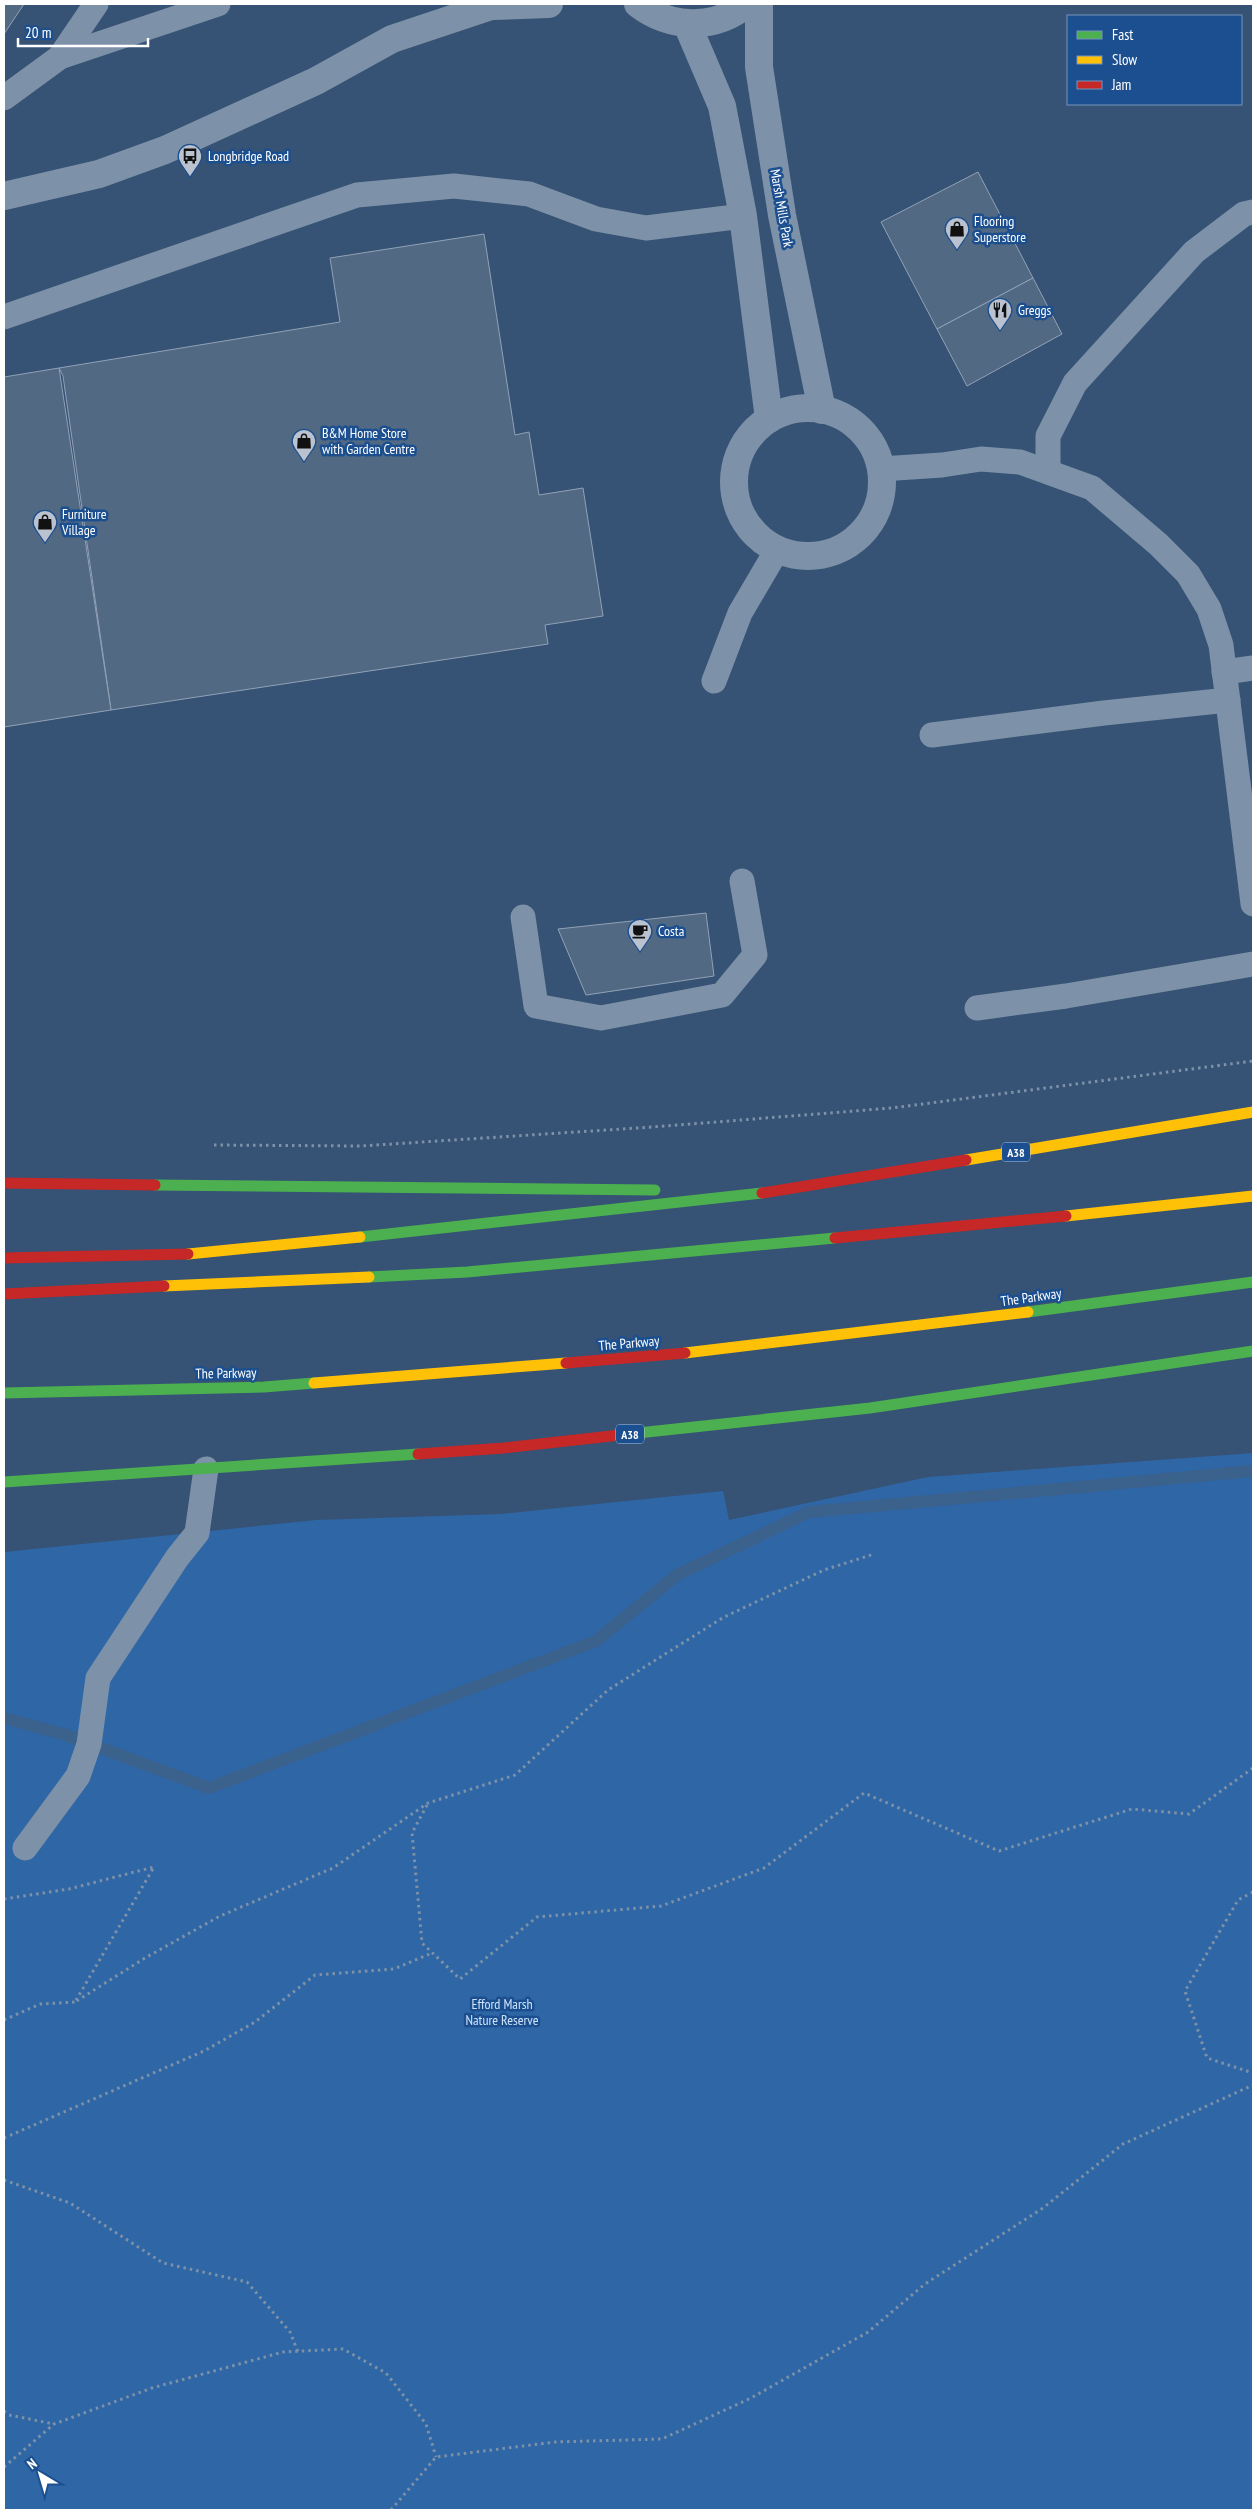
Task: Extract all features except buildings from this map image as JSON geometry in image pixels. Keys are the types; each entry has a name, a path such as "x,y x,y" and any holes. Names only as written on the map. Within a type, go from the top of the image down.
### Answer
{"highway":[{"name":"A38","path":"4,1258 205,1254 779,1191 1253,1112"},
{"name":"A38","path":"4,1183 779,1191"},
{"path":"4,1294 467,1272 970,1226 1253,1196"},
{"name":"The Parkway","path":"4,1394 264,1387 690,1353 979,1319 1253,1282"},
{"name":"A38","path":"4,1482 504,1448 850,1410 1253,1351"}],"street":[{"path":"4,196 99,174 164,150 316,81 392,39 451,11 495,5 549,4"},
{"path":"635,4 662,18 688,24 714,21 739,10 746,4"},
{"name":"Marsh Mills Park","path":"759,4 759,67 782,215 822,410"},
{"path":"688,24 722,106 742,216 769,420"},
{"path":"804,409 822,410 843,417 861,430 874,448 881,469 882,492 875,514 862,533 844,548 822,555 799,556 777,550 758,537 744,520 736,498 734,476 740,454 748,441 769,420 786,412 804,409"}],"lane":[{"path":"60,57 96,4"},
{"path":"4,98 60,57 218,4"},
{"path":"4,317 357,195 454,186 529,194 596,219 646,228 742,216"},
{"path":"1048,471 1048,436 1075,383 1194,252 1244,214 1253,212"},
{"path":"881,469 942,465 981,459 1020,462 1048,471 1092,488 1158,544 1188,574 1208,609 1221,645 1253,904"},
{"path":"714,681 740,613 777,550"},
{"path":"1224,672 1253,668"},
{"path":"932,735 1104,713 1228,700"},
{"path":"523,916 536,1006 601,1018 722,995 755,955 742,881"},
{"path":"976,1008 1066,996 1253,964"},
{"path":"24,1848 78,1776 89,1744 98,1678 177,1558 197,1533 206,1469"}],"path":[{"path":"212,1146 361,1146 663,1126 892,1108 1253,1061"},
{"path":"4,2020 40,2004 75,2002 145,1958 220,1916 333,1868 428,1803 515,1775 608,1690 716,1622 824,1570 874,1554"},
{"path":"428,1803 412,1833 422,1942 460,1979 537,1917 661,1906 764,1868 864,1792 999,1851 1132,1810 1189,1814 1253,1768"},
{"path":"4,1899 69,1889 154,1866 75,2002"},
{"path":"1253,1892 1238,1900 1185,1990 1207,2058 1253,2073"},
{"path":"4,2138 204,2051 255,2022 315,1975 394,1969 432,1953"},
{"path":"391,2510 436,2457 555,2442 662,2439 742,2402 868,2332 925,2284 1043,2208 1122,2144 1253,2084"},
{"path":"4,2180 70,2203 162,2263 246,2282 290,2332 298,2352"},
{"path":"4,2467 54,2424 152,2388 283,2352 343,2349 386,2373 426,2424 436,2457"},
{"path":"4,2411 9,2415 54,2424"}],"green space":[{"name":"Efford Marsh Nature Reserve","path":"1253,1453 1253,2510 4,2510 4,1552 316,1520 500,1514 723,1491 729,1520 928,1477"}],"waterway":[{"path":"4,1718 63,1734 209,1788 596,1641 677,1575 809,1512 1253,1471"}],"traffic: fast":[{"path":"155,1185 655,1190"},
{"path":"360,1237 762,1193"},
{"path":"369,1277 467,1272 835,1238"},
{"path":"1028,1312 1253,1282"},
{"path":"638,1433 870,1408 1253,1351"},
{"path":"4,1393 264,1387 314,1383"},
{"path":"4,1482 418,1454"}],"traffic: slow":[{"path":"966,1160 1253,1112"},
{"path":"1066,1216 1253,1196"},
{"path":"188,1254 360,1237"},
{"path":"164,1286 369,1277"},
{"path":"685,1353 1028,1312"},
{"path":"314,1383 566,1363"}],"traffic: jam":[{"path":"762,1193 966,1160"},
{"path":"4,1183 155,1185"},
{"path":"835,1238 1066,1216"},
{"path":"4,1258 188,1254"},
{"path":"4,1294 164,1286"},
{"path":"566,1363 685,1353"},
{"path":"418,1454 504,1448 638,1433"}],"place":[{"name":"Longbridge Road","path":"190,177"},
{"name":"Flooring Superstore","path":"957,250"},
{"name":"Greggs","path":"1000,331"},
{"name":"B&M Home Store with Garden Centre","path":"304,462"},
{"name":"Furniture Village","path":"45,543"},
{"name":"Costa","path":"640,952"}]}
